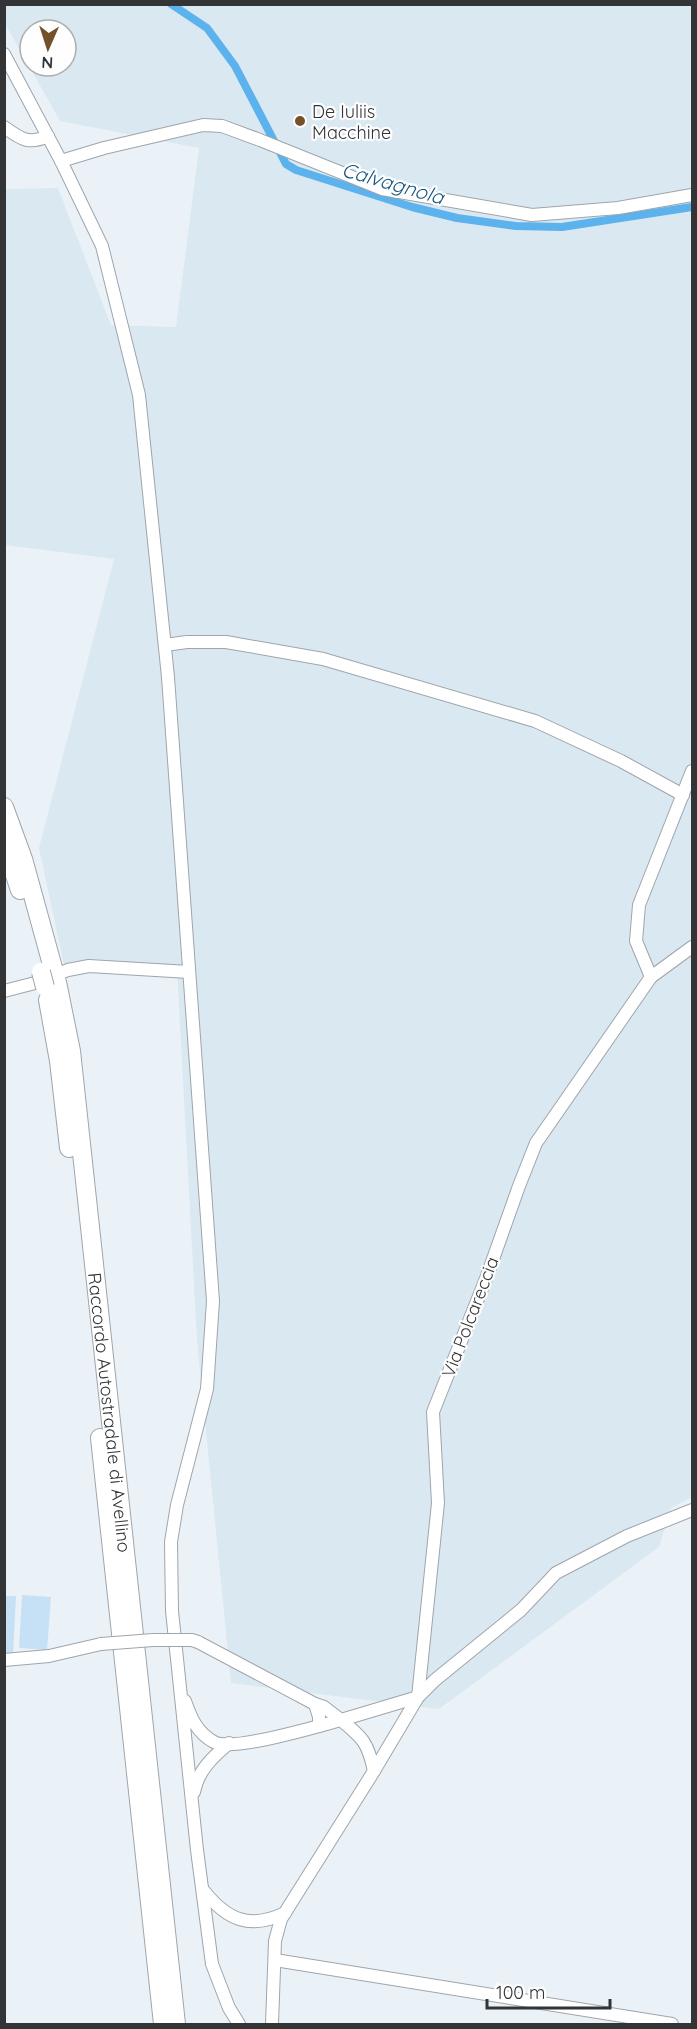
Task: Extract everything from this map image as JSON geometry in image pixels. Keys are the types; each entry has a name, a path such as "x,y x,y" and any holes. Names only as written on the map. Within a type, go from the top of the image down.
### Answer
{"highway":[{"name":"Raccordo Autostradale di Avellino","path":"4,807 24,859 49,977 163,2025"},
{"name":"Raccordo Autostradale di Avellino","path":"4,843 71,1051 176,2025"}],"street":[{"path":"4,54 61,161 102,246 139,395 165,645 213,1301 207,1389 177,1506 171,1542 172,1611 192,1805 212,1964 229,2008 239,2025"},
{"path":"61,161 104,147 202,125 222,126 382,189 532,215 618,208 693,195"},
{"path":"4,127 19,138 35,142 48,136"},
{"path":"165,645 187,642 226,642 323,658 536,721 621,761 683,795"},
{"path":"651,977 636,940 639,905 693,771"},
{"name":"Via Polcareccia","path":"418,1697 438,1503 433,1412 536,1143 651,977 693,947"},
{"path":"4,991 35,983 68,970 89,966 189,972"},
{"path":"272,2025 275,1941 281,1919 374,1772 418,1697 435,1680 520,1610 556,1573 627,1536 693,1510"},
{"path":"4,1660 49,1656 101,1644 192,1640 324,1707 362,1736 370,1753 374,1772"},
{"path":"181,1692 194,1726 215,1743 272,1738 418,1697"},
{"path":"315,1704 319,1726"},
{"path":"192,1805 196,1780 204,1766 229,1743"},
{"path":"203,1890 214,1905 241,1921 259,1922 285,1913"},
{"path":"275,1960 672,2025"}],"shaded area":[{"path":"5,5 692,5 692,1497 671,1508 659,1547 439,1709 231,1683 197,1341 177,969 96,959 64,965 39,848 114,559 5,545 5,189 58,188 111,325 176,327 199,148 60,121 36,78 78,78 78,18 18,18 18,47 5,24"},
{"path":"22,1595 51,1597 47,1650 19,1648"},
{"path":"4,1596 16,1596 13,1654 5,1653"}],"waterway":[{"name":"Calvagnola","path":"171,4 207,28 235,66 286,164 296,170 412,207 457,218 516,226 562,227 692,207"}],"place":[{"name":"De Iuliis Macchine","path":"300,121"}]}
